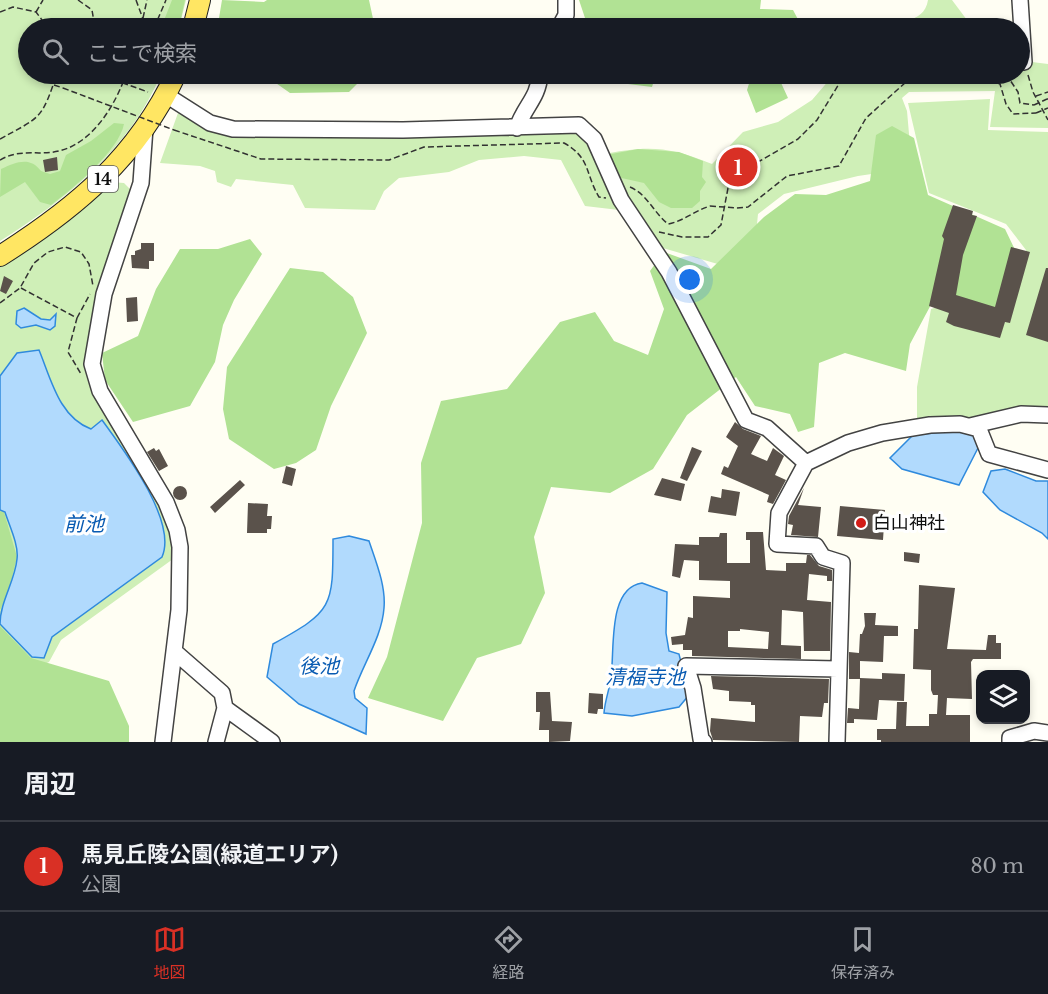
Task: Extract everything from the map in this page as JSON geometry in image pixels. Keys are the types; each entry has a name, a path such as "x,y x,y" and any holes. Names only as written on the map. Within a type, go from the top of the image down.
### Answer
{"main road":[{"path":"196,18 200,0"},
{"name":"14","path":"0,256 49,225 95,187 145,129 157,93 166,84"}],"street":[{"path":"564,18 566,0"},
{"path":"1020,0 1021,18"},
{"path":"518,128 522,115 539,92 539,84"},
{"path":"157,93 210,123 233,129 518,128 579,125 594,140 618,195 669,272 746,420 767,428 806,463"},
{"path":"145,129 141,183 104,294 92,364 100,391 171,514 179,538 175,652 163,742"},
{"path":"970,426 1021,414 1048,415"},
{"path":"837,742 841,561 823,557 816,546 777,544 779,513 806,463 848,443 882,433 930,424 970,426 980,429 989,454 1048,470"},
{"path":"175,652 222,693 225,708 216,742"},
{"path":"704,742 700,739 693,703 693,688 686,666 838,669"},
{"path":"225,708 272,742"},
{"path":"1010,742 1010,738 1034,731 1048,733"}],"path":[{"path":"36,12 43,0"},
{"path":"78,0 92,10 93,18"},
{"path":"136,0 143,18"},
{"path":"143,18 147,0"},
{"path":"158,18 166,0"},
{"path":"0,12 13,7 36,12 40,18"},
{"path":"1030,81 1035,96 1048,120"},
{"path":"0,160 25,151 59,151 80,140 99,125 117,101 123,84"},
{"path":"126,84 157,93"},
{"path":"657,231 682,237 708,237 721,225 728,188 744,170 798,138 817,120 839,84"},
{"path":"0,139 36,119 46,107 53,85 174,130 261,159 389,160 424,147 564,143 579,151 599,197 618,195 632,187 644,196 656,214 668,224 682,222 696,210 710,206 748,207 787,176 830,170 844,162 866,118 904,84"},
{"path":"1000,84 1006,104 1014,114 1036,112 1048,108"},
{"path":"1013,84 1018,92 1020,103 1034,105 1047,99"},
{"path":"1035,96 1048,92"},
{"path":"0,303 20,288 34,263 48,252 65,247 81,252 89,264 93,288 77,318 69,352 83,378"},
{"path":"20,288 77,318"}],"green space":[{"path":"0,0 186,0 182,18 18,18 18,84 156,84 132,125 94,169 49,208 0,241"},
{"path":"172,0 185,0 181,18 165,18"},
{"path":"222,0 264,2 267,0 369,0 373,18 219,18"},
{"path":"579,0 761,0 760,9 793,10 797,18 585,18"},
{"path":"928,0 952,0 966,18 914,18 925,8"},
{"path":"1030,63 1048,64 1048,128 990,127 995,91 909,92 902,98 907,111 912,168 858,176 784,194 758,214 752,274 656,246 619,210 585,206 561,160 524,156 479,160 449,172 399,178 384,191 375,210 305,208 293,185 236,179 231,187 217,182 215,171 200,166 160,163 178,113 208,128 578,128 598,155 656,149 681,153 712,164 743,132 778,122 812,100 826,84 1030,84"},
{"path":"277,84 357,84 349,92 290,93"},
{"path":"628,84 653,84 652,87"},
{"path":"749,84 782,84 788,98 756,113 747,90"},
{"path":"990,99 988,130 1048,132 1048,421 1026,418 992,426 988,431 972,420 917,421 917,387 931,309 944,305 995,325 1010,321 1026,250 1006,224 929,193 908,103"},
{"path":"114,123 124,124 113,146 94,169 51,205 40,202 25,182 0,197 1,169 12,164 27,162 50,174 60,171 66,155 91,141"},
{"path":"892,126 914,138 928,195 1005,229 1017,254 1005,315 934,299 910,344 906,371 845,353 819,363 814,427 798,432 790,414 755,406 736,377 687,415 653,469 610,493 551,487 534,537 545,593 521,644 477,658 443,721 368,698 387,657 422,523 421,463 441,401 507,389 560,322 595,312 614,341 648,355 664,309 650,271 664,252 711,269 764,217 795,194 826,195 870,181 876,135"},
{"path":"638,149 679,152 703,161 702,177 706,182 700,191 700,201 692,208 671,208 659,202 644,183 617,177 606,155"},
{"path":"111,182 124,183 131,190 131,204 101,277 87,361 160,503 173,540 173,559 61,640 49,662 0,684 0,265 52,233"},
{"path":"250,239 262,254 234,300 223,325 215,362 190,406 133,422 105,380 102,353 138,336 156,289 180,249 218,249"},
{"path":"290,268 323,272 353,297 367,333 331,406 316,450 296,463 274,469 229,439 223,409 227,367"},
{"path":"0,511 4,512 17,557 8,594 0,610"},
{"path":"0,626 31,658 109,681 129,726 129,742 0,742"}],"water":[{"path":"24,308 41,319 50,320 56,314 55,326 50,330 36,325 21,328 16,324 17,311"},
{"name":"前池","path":"39,350 52,385 71,416 91,429 102,420 134,467 156,505 165,542 162,557 52,637 44,658 32,657 0,624 2,608 16,567 17,553 5,512 0,510 0,376 17,353"},
{"path":"964,430 975,435 978,448 959,485 902,469 890,458 913,435"},
{"path":"1005,469 1036,481 1048,481 1048,539 1042,533 1000,510 983,492 991,471"},
{"name":"後池","path":"349,536 369,541 380,574 384,600 380,629 354,691 355,698 367,708 366,734 299,704 267,677 273,644 308,623 326,605 332,579 333,539"},
{"name":"清福寺池","path":"642,583 667,592 666,633 669,651 679,654 689,695 679,707 632,716 604,713 618,608 623,596 631,587"}],"building":[{"path":"57,157 58,170 45,172 43,160"},
{"path":"953,205 973,211 972,215 977,216 963,255 956,295 995,307 1011,247 1030,252 1010,323 1005,322 1000,338 954,326 946,322 949,313 929,306 944,239 942,236"},
{"path":"141,243 154,243 154,261 149,261 149,269 132,268 131,255 135,255 135,251 141,249"},
{"path":"1046,268 1048,268 1048,342 1026,335"},
{"path":"4,276 13,281 6,294 0,291"},
{"path":"137,297 138,321 127,322 126,298"},
{"path":"735,422 743,429 761,436 751,454 767,461 773,448 784,456 775,475 786,480 773,504 767,502 769,495 721,474 724,466 728,468 738,446 726,437"},
{"path":"692,447 702,451 687,481 680,478"},
{"path":"154,448 156,451 159,449 168,466 159,471 147,452"},
{"path":"286,466 296,469 292,486 282,483"},
{"path":"662,478 685,484 681,501 654,495"},
{"path":"240,480 245,485 215,513 210,507"},
{"path":"180,486 185,488 187,493 185,498 180,500 175,498 173,493 175,488"},
{"path":"804,488 798,505 821,507 818,537 791,535 793,525 788,524 789,516"},
{"path":"722,489 740,492 736,516 708,512 711,496 721,498"},
{"path":"248,503 268,504 267,516 272,516 271,529 267,529 267,533 247,533"},
{"name":"白山神社","path":"840,506 885,510 883,540 837,536"},
{"path":"746,532 763,532 766,570 786,571 786,563 806,563 807,555 810,555 819,566 832,570 832,581 827,581 827,576 809,574 807,600 831,602 830,651 804,651 803,612 782,610 781,645 801,646 801,659 692,656 692,650 683,650 683,644 672,645 671,637 685,635 688,617 693,618 693,596 730,598 730,581 699,580 699,561 684,560 680,578 672,576 675,544 699,545 699,537 719,537 720,533 727,533 727,563 750,563 750,540 746,540","holes":["740,629 769,632 768,649 728,647 728,631 740,631"]},
{"path":"904,552 920,554 919,563 904,561"},
{"path":"919,585 955,588 947,649 986,650 988,635 996,635 996,643 1001,643 1001,659 973,659 971,662 972,699 947,698 946,715 970,715 970,742 881,742 877,740 877,729 896,729 897,702 907,702 906,726 929,726 929,714 937,714 938,695 933,695 931,690 931,670 913,669 914,629 918,629"},
{"path":"864,613 876,613 875,625 898,626 898,636 884,636 883,662 860,661 860,679 849,679 849,652 859,653 860,634 865,626"},
{"path":"882,673 905,674 904,701 879,700 877,720 854,719 854,723 847,723 848,708 859,709 860,678 882,679"},
{"path":"711,676 829,679 828,703 824,703 822,717 800,716 799,742 713,740 710,731 711,718 755,722 755,705 751,705 751,702 729,701 729,691 713,689"},
{"path":"536,692 550,692 552,721 572,722 570,741 549,742 549,730 539,730 540,712 536,712"},
{"path":"589,693 603,694 603,709 598,709 597,714 588,713"}],"place":[{"name":"馬見丘陵公園(緑道エリア)","path":"738,167"},
{"name":"白山神社","path":"861,523"}]}
